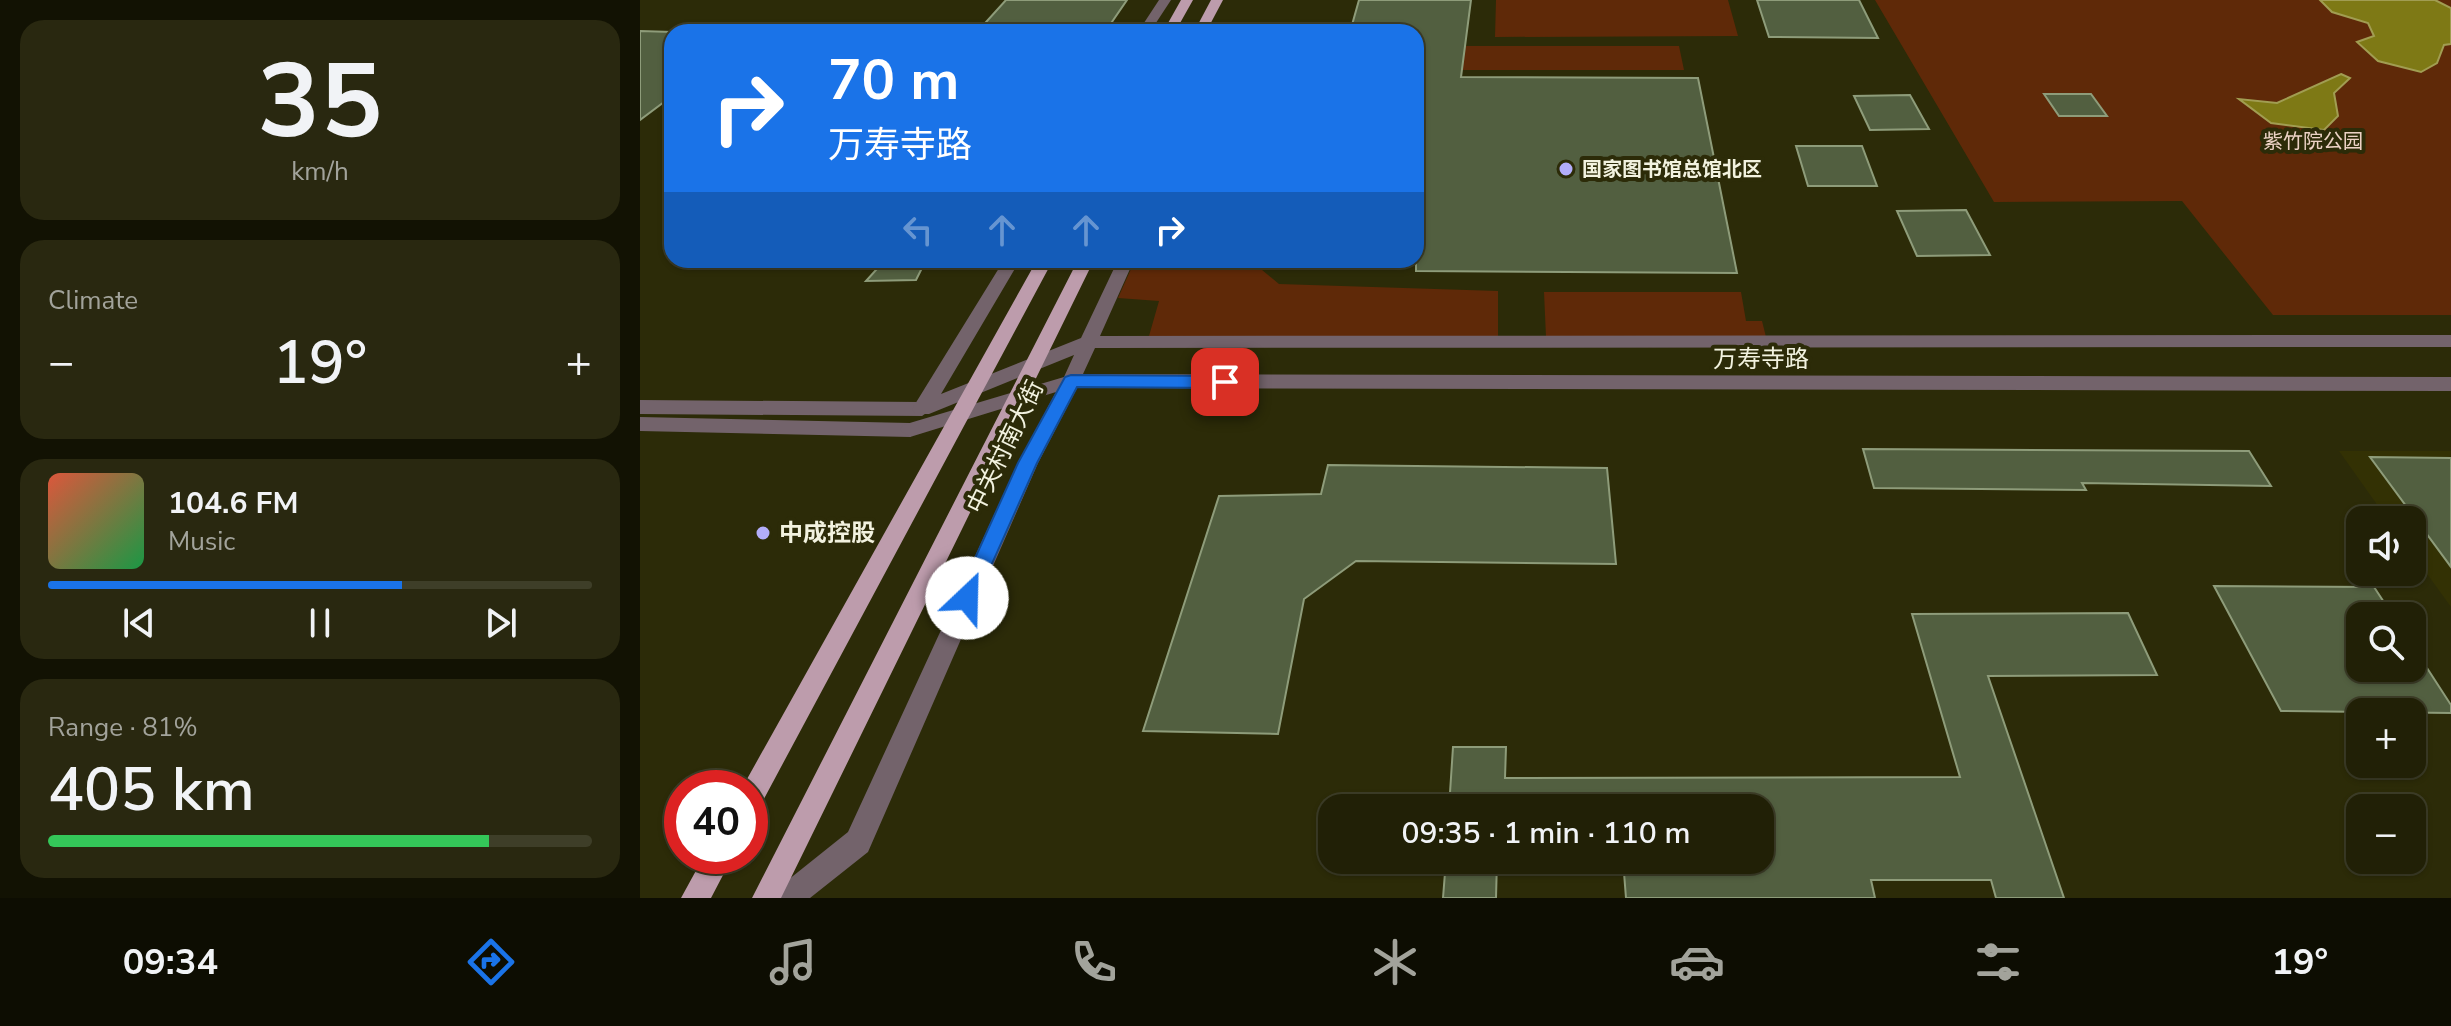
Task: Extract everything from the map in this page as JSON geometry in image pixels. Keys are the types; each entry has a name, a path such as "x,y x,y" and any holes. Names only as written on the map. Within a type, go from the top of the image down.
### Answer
{"main road":[{"path":"1174,24 1187,0"},
{"path":"1204,24 1214,5"},
{"name":"中关村南大街","path":"766,770 964,414 1041,268"},
{"name":"中关村南大街","path":"766,898 1082,268"},
{"path":"695,898 709,874"}],"street":[{"path":"1149,24 1165,0"},
{"path":"922,409 1007,268"},
{"name":"中关村南大街","path":"788,898 858,842 1028,463 1071,381 1122,268"},
{"name":"万寿寺路","path":"1089,342 2451,341"},
{"path":"640,407 922,409 1089,342"},
{"name":"万寿寺路","path":"640,424 910,430 1071,381 2451,384"}],"shaded area":[{"path":"2320,0 2435,0 2451,8 2451,44 2444,45 2437,63 2421,72 2378,61 2357,42 2374,36 2368,23 2332,12"},
{"path":"2341,74 2350,78 2334,93 2338,116 2324,130 2271,123 2239,99 2277,103"},
{"path":"2339,451 2451,451 2451,607 2426,572 2426,506 2378,506"}],"green space":[{"path":"1496,0 1728,0 1738,36 1495,37"},
{"name":"紫竹院公园","path":"1875,0 2451,0 2451,315 2273,315 2182,201 1994,202"},
{"path":"1424,46 1679,46 1684,70 1424,70"},
{"path":"1131,268 1260,268 1279,284 1498,291 1498,337 1149,336 1159,301 1118,298"},
{"path":"1544,292 1741,292 1746,321 1762,321 1766,337 1546,337"}],"building":[{"path":"1006,0 1127,0 1110,24 984,24"},
{"name":"国家图书馆总馆北区","path":"1359,0 1471,0 1461,77 1698,78 1737,273 1416,271 1416,268 1424,268 1424,24 1352,24"},
{"path":"1757,0 1859,0 1878,38 1769,37"},
{"path":"640,31 664,32 664,102 640,120"},
{"path":"2044,94 2091,94 2107,116 2059,116"},
{"path":"1910,95 1929,129 1870,130 1854,96"},
{"path":"1796,146 1862,146 1877,186 1808,186"},
{"path":"1966,210 1990,255 1917,256 1897,211"},
{"path":"878,268 922,268 916,280 866,281"},
{"path":"1863,449 2249,451 2271,486 2082,483 2086,490 1874,488"},
{"path":"2370,457 2451,458 2451,567 2426,533 2426,506 2406,506"},
{"path":"1328,465 1607,468 1616,564 1356,561 1304,599 1278,734 1143,731 1219,496 1321,494"},
{"path":"2214,586 2374,587 2384,602 2346,602 2346,682 2426,682 2427,668 2451,705 2451,713 2426,713 2426,698 2346,698 2346,712 2281,711"},
{"path":"2128,613 2157,675 1988,676 2064,898 1996,898 1991,880 1871,880 1875,898 1626,898 1624,874 1774,874 1774,794 1450,794 1453,747 1506,747 1505,778 1960,777 1912,614"},
{"path":"1445,874 1497,874 1496,898 1443,898"}],"place":[{"name":"国家图书馆总馆北区","path":"1566,169"},
{"name":"中成控股","path":"763,533"}],"route":[{"path":"967,598 1028,463 1071,381 1225,382"}]}
